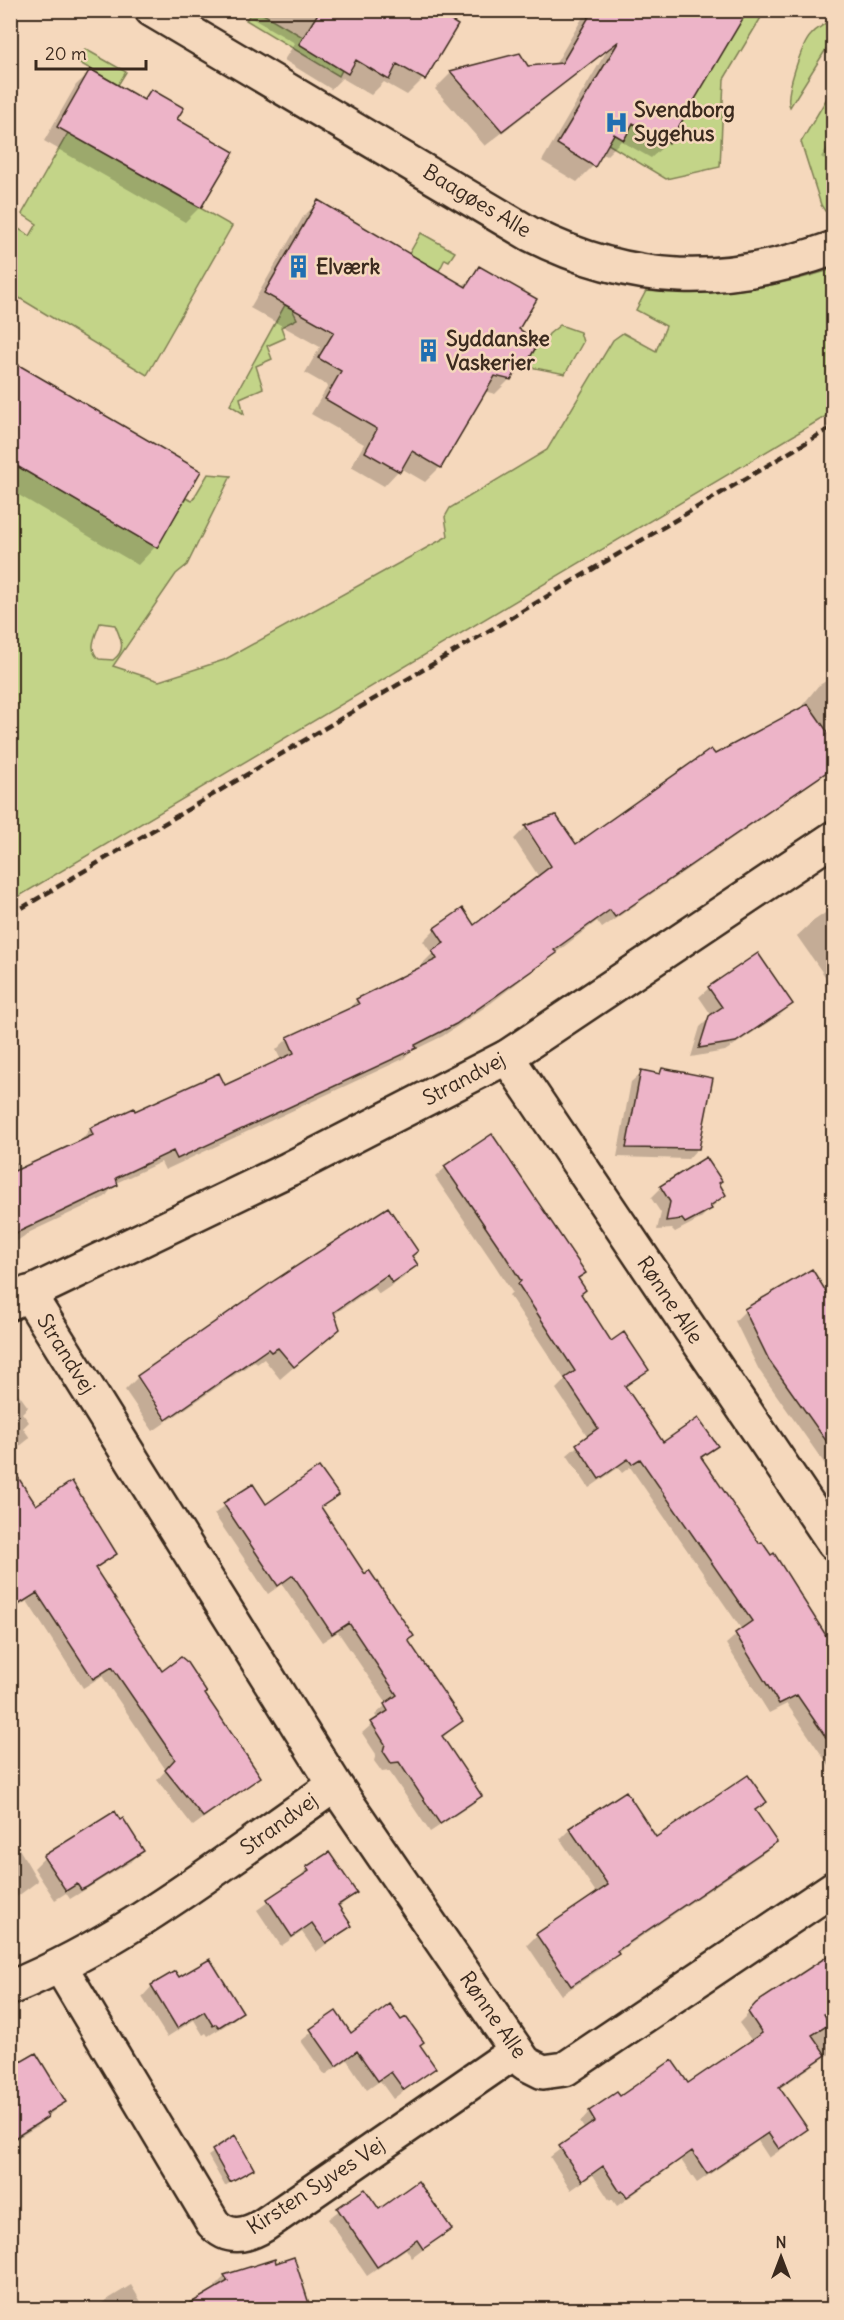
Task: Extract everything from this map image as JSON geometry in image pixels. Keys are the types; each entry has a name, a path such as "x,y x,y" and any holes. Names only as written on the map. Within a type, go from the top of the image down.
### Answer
{"street":[{"name":"Baagøes Alle","path":"152,10 530,234 577,255 637,271 672,276 707,277 777,267 834,248"},
{"name":"Strandvej","path":"10,1988 60,1966 188,1890 335,1785 19,1298 299,1164 507,1057 834,838"},
{"name":"Rønne Alle","path":"507,1057 834,1543"},
{"name":"Rønne Alle","path":"335,1785 516,2051 525,2063 543,2072 565,2069 834,1888"},
{"name":"Kirsten Syves Vej","path":"60,1966 213,2223 225,2232 234,2235 253,2232 264,2225 516,2051"}],"green space":[{"path":"252,11 258,11 303,37 300,44 342,70 339,76 246,20"},
{"path":"748,11 765,11 724,79 720,167 666,179 608,144 614,134 624,140 633,123"},
{"path":"831,11 833,38 790,107 789,92 803,48 811,35 824,24"},
{"path":"85,49 126,72 118,85 78,62"},
{"path":"833,88 834,216 825,211 821,205 801,142"},
{"path":"68,133 232,226 147,375 11,293 11,233 14,226 30,236 37,224 22,214"},
{"path":"421,233 455,252 449,261 445,259 439,271 409,254"},
{"path":"833,269 833,412 11,901 10,462 156,547 186,498 192,501 208,474 231,476 187,565 176,574 113,666 159,681 224,660 448,536 445,517 450,508 547,450 613,340 623,333 656,351 666,326 636,310 646,291 694,293 741,290","holes":["100,623 115,625 122,644 120,652 113,660 99,659 95,655 93,646"]},
{"path":"285,305 292,309 297,319 281,327 285,338 267,346 272,359 256,366 263,388 240,398 244,414 230,405"},
{"path":"560,325 580,332 583,342 565,374 525,366 538,344 542,346 549,334"}],"building":[{"path":"320,10 434,10 458,25 425,80 397,64 389,80 356,60 348,74 299,44"},
{"path":"593,10 748,10 669,143 633,123 624,140 614,134 595,167 557,144 619,41 502,131 450,71 520,53 528,66 562,63"},
{"path":"90,69 144,100 151,89 184,108 177,119 234,152 201,208 57,127"},
{"name":"Syddanske Vaskerier","path":"318,200 466,287 479,266 537,299 519,329 539,342 525,366 521,363 511,380 495,376 441,468 412,451 400,472 365,452 377,429 325,399 341,371 318,358 334,332 264,293"},
{"path":"10,360 201,471 157,548 10,462"},
{"path":"808,704 834,741 834,767 615,917 610,910 554,950 557,953 456,1024 415,1045 417,1048 177,1159 173,1151 116,1178 118,1185 10,1236 10,1173 93,1135 90,1128 134,1108 135,1111 219,1073 225,1085 294,1053 287,1037 359,1004 356,999 437,959 432,951 444,943 434,928 463,908 474,925 551,866 525,826 556,815 576,844 711,749 715,754"},
{"path":"758,953 793,1004 736,1042 699,1048 709,1016 722,1007 708,987"},
{"path":"662,1068 713,1078 699,1149 626,1148 641,1070 660,1074"},
{"path":"492,1134 586,1273 578,1278 586,1290 581,1294 611,1341 624,1332 649,1370 625,1386 663,1442 698,1418 718,1446 701,1457 759,1543 762,1542 771,1555 774,1553 834,1648 834,1749 797,1695 779,1704 735,1633 752,1621 640,1459 632,1464 628,1459 599,1479 576,1444 598,1428 565,1378 575,1371 518,1284 521,1281 504,1254 444,1166"},
{"path":"706,1157 722,1181 719,1183 726,1195 710,1206 712,1209 685,1223 682,1219 666,1221 670,1202 660,1186"},
{"path":"388,1207 418,1251 412,1256 418,1265 392,1283 387,1275 334,1312 340,1329 294,1367 278,1348 271,1352 268,1349 166,1420 137,1376 275,1280"},
{"path":"812,1269 834,1304 834,1452 769,1360 744,1309"},
{"path":"10,1465 36,1505 72,1481 117,1554 95,1568 162,1671 181,1657 186,1661 207,1693 205,1694 261,1777 203,1817 165,1770 175,1759 112,1667 93,1679 37,1593 10,1610"},
{"path":"319,1467 339,1495 321,1507 365,1574 369,1570 414,1636 408,1640 463,1721 442,1736 482,1796 440,1824 399,1762 391,1763 383,1751 385,1744 371,1722 388,1711 384,1704 397,1695 349,1623 332,1634 293,1575 278,1586 223,1503 253,1484 266,1504"},
{"path":"748,1775 767,1802 755,1810 777,1842 617,1951 619,1954 571,1986 536,1934 608,1885 569,1828 626,1791 656,1837"},
{"path":"115,1811 120,1820 123,1818 144,1851 87,1887 81,1890 77,1884 66,1891 43,1856"},
{"path":"329,1852 357,1893 338,1905 352,1926 326,1943 312,1923 292,1937 267,1899 309,1871 306,1867"},
{"path":"834,1952 834,2008 824,2014 830,2024 812,2035 826,2055 779,2087 808,2129 779,2149 768,2133 707,2174 692,2151 627,2197 623,2191 620,2192 603,2166 582,2181 559,2146 595,2121 589,2111 617,2092 620,2096 672,2060 688,2083 762,2033 748,2012 756,2003"},
{"path":"210,1959 243,2012 219,2027 216,2024 213,2026 204,2011 177,2028 151,1985 175,1971 179,1977"},
{"path":"390,2004 401,2020 406,2017 424,2042 420,2045 436,2068 404,2090 391,2072 378,2081 357,2051 336,2066 310,2029 336,2011 351,2033"},
{"path":"36,2053 66,2102 46,2114 48,2117 10,2141 10,2068"},
{"path":"235,2135 254,2169 230,2182 212,2150"},
{"path":"418,2181 452,2229 423,2249 417,2240 377,2267 337,2208 365,2189 379,2209"},
{"path":"294,2257 311,2310 179,2310 228,2281 224,2275 275,2259 276,2263"}],"railway":[{"path":"10,915 834,426"}],"place":[{"name":"Svendborg Sygehus","path":"616,122"},
{"name":"Elværk","path":"298,267"},
{"name":"Syddanske Vaskerier","path":"428,351"}]}
